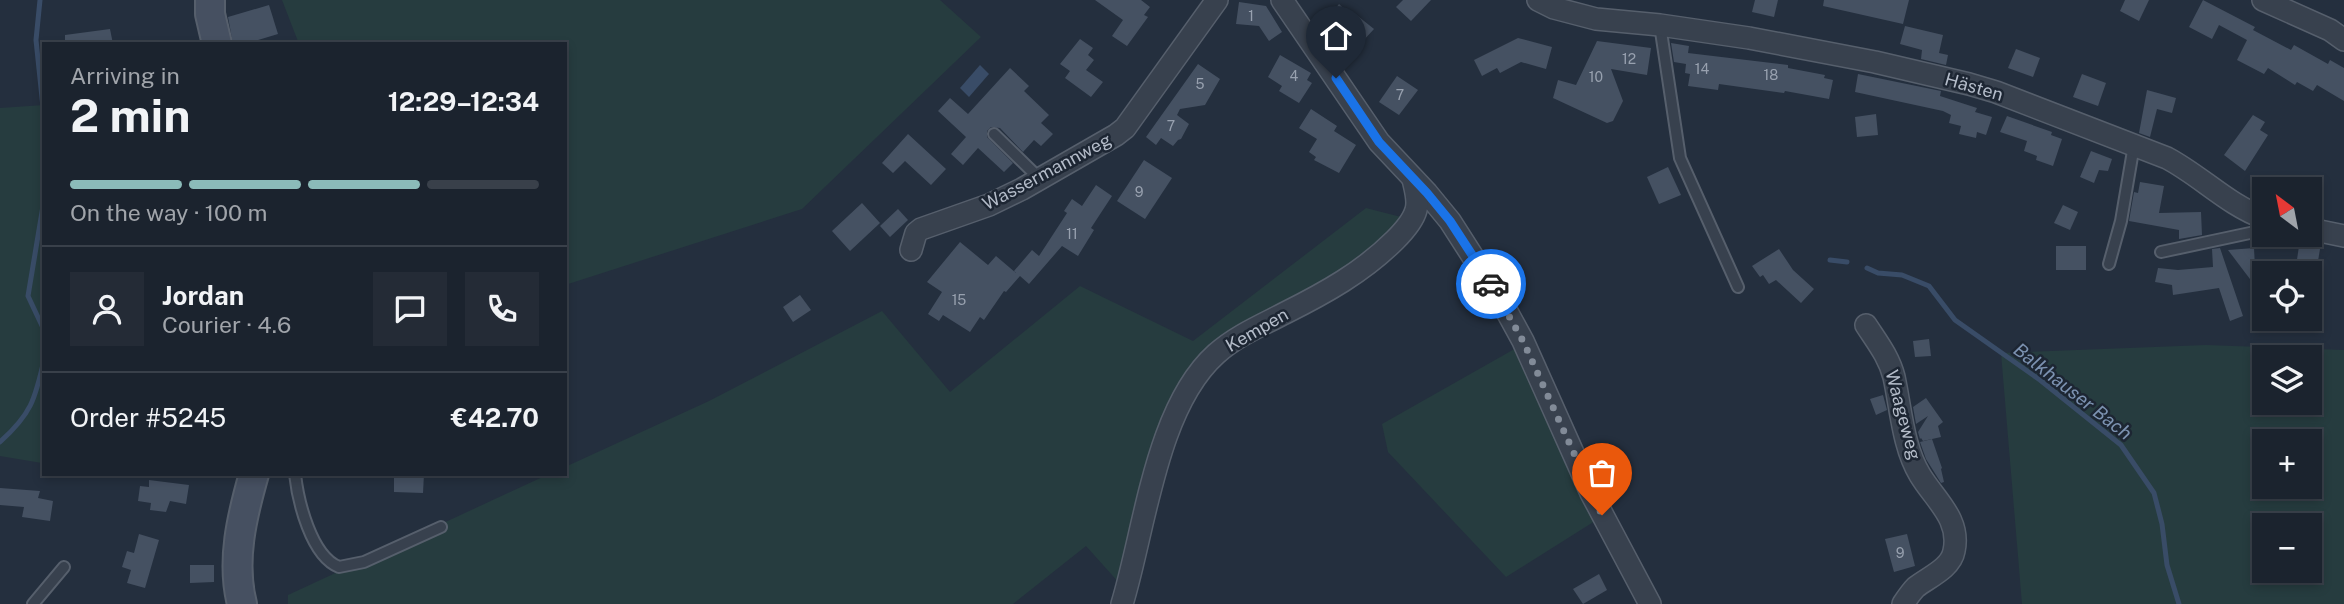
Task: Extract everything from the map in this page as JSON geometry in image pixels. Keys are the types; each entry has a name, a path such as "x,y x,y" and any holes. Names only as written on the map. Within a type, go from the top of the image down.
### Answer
{"main road":[{"path":"210,0 210,14 217,42"},
{"path":"242,604 237,553 254,476"}],"street":[{"name":"Wassermannweg","path":"911,250 916,233 921,229 989,205 1040,179 1125,128 1217,0"},
{"path":"1282,0 1379,142 1450,221 1513,321 1591,493 1650,604"},
{"name":"Hästen","path":"1538,0 1554,8 1595,19 1749,38 1875,62 1997,92 2188,169 2237,205 2252,212"},
{"path":"2263,0 2330,30 2344,40"},
{"name":"Kempen","path":"1122,604 1163,450 1181,401 1190,385 1217,353 1240,337 1326,292 1384,251 1416,212 1417,199 1413,179"},
{"path":"2322,231 2344,236"},
{"name":"Waageweg","path":"1866,325 1894,375 1900,414 1919,474 1948,513 1955,536 1951,560 1915,588 1903,604"}],"lane":[{"path":"1660,25 1680,158 1738,287"},
{"path":"994,134 1040,179"},
{"path":"2109,264 2121,221 2134,145"},
{"path":"2161,252 2252,233"},
{"path":"295,476 297,495 313,537 327,560 339,567 364,562 441,527"},
{"path":"33,604 64,567"}],"green space":[{"path":"282,0 940,0 981,37 802,209 567,284 567,42 298,42"},
{"path":"42,105 42,463 0,456 0,108"},
{"path":"1366,208 1405,218 1382,244 1198,363 1121,585 1086,546 1013,604 288,604 288,595 545,476 567,476 567,466 709,401 882,311 950,392 1080,286 1193,341"},
{"path":"2206,345 2252,347 2252,415 2322,415 2322,349 2344,350 2344,604 2022,604 2001,353"},
{"path":"1518,347 1595,521 1506,577 1388,452 1382,424"}],"water":[{"path":"980,65 989,74 969,97 960,88"}],"building":[{"path":"1095,0 1141,0 1150,7 1144,15 1148,17 1127,46 1112,36 1123,20"},
{"path":"1403,0 1431,0 1411,21 1396,7"},
{"path":"1755,0 1778,0 1774,17 1752,12"},
{"path":"1824,0 1909,0 1903,24 1823,6"},
{"path":"2125,0 2149,0 2139,21 2120,11"},
{"path":"2203,0 2255,27 2253,30 2291,50 2294,45 2328,64 2330,60 2344,68 2344,101 2317,85 2313,91 2297,82 2295,85 2268,68 2264,74 2237,60 2247,40 2219,25 2212,39 2189,27"},
{"path":"1239,2 1266,6 1282,32 1269,41 1259,26 1236,24"},
{"path":"1339,4 1352,16 1354,13 1374,29 1354,47 1336,32 1340,28 1328,18"},
{"path":"269,5 278,34 252,42 233,42 228,17"},
{"path":"1905,26 1943,35 1939,53 1948,55 1946,65 1921,59 1922,50 1900,44"},
{"path":"110,29 113,42 65,42 65,35"},
{"path":"1518,38 1552,47 1546,69 1521,62 1500,73 1497,68 1482,76 1474,60"},
{"path":"1080,39 1093,48 1088,55 1094,60 1086,70 1103,82 1091,97 1065,78 1070,71 1060,64"},
{"path":"1597,41 1651,48 1647,75 1611,69 1623,101 1613,121 1607,123 1553,98 1558,80 1576,85"},
{"path":"1671,43 1689,46 1688,53 1788,65 1788,68 1825,75 1824,78 1833,80 1829,99 1719,84 1718,90 1688,86 1690,74 1685,73 1686,64 1674,62"},
{"path":"2016,49 2040,58 2033,77 2008,68"},
{"path":"1280,55 1311,73 1307,80 1312,83 1299,103 1279,91 1282,86 1268,77"},
{"path":"1198,64 1220,79 1205,105 1180,109 1177,115 1189,124 1181,139 1173,146 1161,138 1156,145 1146,137"},
{"path":"1010,68 1029,86 1024,91 1049,115 1041,123 1053,134 1041,146 1034,140 1023,152 1000,128 991,127 987,131 987,137 1013,163 1004,172 978,148 963,165 951,154 966,137 938,111 950,98 968,114"},
{"path":"1858,74 1941,91 1940,96 1977,108 1975,112 1992,117 1986,135 1977,132 1976,138 1959,134 1961,126 1949,123 1951,115 1943,111 1855,92"},
{"path":"2082,74 2106,83 2098,106 2073,97"},
{"path":"1397,76 1418,90 1399,115 1379,102"},
{"path":"2147,90 2176,98 2172,113 2157,109 2150,137 2139,133"},
{"path":"1311,109 1337,126 1334,131 1356,145 1339,173 1314,160 1316,157 1309,152 1317,139 1299,128"},
{"path":"1876,114 1878,135 1857,137 1855,117"},
{"path":"2253,115 2265,122 2260,130 2268,135 2245,171 2224,155"},
{"path":"2007,116 2052,132 2051,135 2062,139 2053,166 2036,160 2037,156 2024,151 2027,141 2000,132"},
{"path":"908,134 946,169 931,185 905,161 893,173 882,163"},
{"path":"2091,151 2112,159 2108,171 2099,170 2094,183 2080,177"},
{"path":"1144,160 1172,178 1145,219 1117,201"},
{"path":"1668,167 1681,195 1659,204 1647,177"},
{"path":"2140,182 2164,186 2159,213 2201,212 2202,235 2179,239 2179,230 2129,221 2134,192 2138,193"},
{"path":"1096,185 1112,196 1091,228 1094,230 1078,256 1062,246 1029,284 1020,276 1004,291 984,320 980,317 970,332 943,315 939,321 928,314 942,292 927,282 960,242 988,265 996,256 1016,273 1014,271 1032,250 1039,256 1067,213 1064,211 1072,199 1082,206"},
{"path":"862,203 880,223 850,251 832,231"},
{"path":"2063,205 2078,212 2070,230 2054,223"},
{"path":"898,209 908,220 890,237 880,226"},
{"path":"2056,246 2086,246 2086,270 2056,270"},
{"path":"2299,247 2320,249 2318,261 2297,261"},
{"path":"2220,248 2243,316 2230,321 2219,288 2173,295 2172,285 2155,282 2158,268 2178,270 2213,267 2212,249"},
{"path":"2254,248 2252,282 2228,250"},
{"path":"1779,249 1793,270 1814,289 1801,303 1776,280 1769,284 1752,266"},
{"path":"800,295 811,310 793,322 783,307"},
{"path":"1929,339 1931,356 1915,357 1913,341"},
{"path":"1883,395 1887,410 1876,415 1870,399"},
{"path":"1926,398 1943,422 1938,426 1941,437 1923,441 1918,432 1928,416 1916,424 1913,407"},
{"path":"1932,439 1942,468 1944,482 1941,483 1926,459 1920,442"},
{"path":"394,476 424,476 423,493 394,492"},
{"path":"149,480 189,485 186,504 170,501 166,512 150,510 151,503 138,501 140,486 149,487"},
{"path":"0,488 40,491 38,498 53,501 50,521 22,517 24,507 0,505"},
{"path":"139,534 159,540 145,588 127,583 131,570 122,567 127,551 134,553"},
{"path":"1907,534 1915,566 1894,572 1885,539"},
{"path":"190,565 214,565 214,582 190,583"},
{"path":"1599,574 1607,590 1583,604 1573,589"}],"waterway":[{"path":"40,0 36,40 42,98"},
{"path":"42,212 28,296 42,326"},
{"name":"Balkhauser Bach","path":"1830,260 1847,262"},
{"name":"Balkhauser Bach","path":"1867,268 1878,273 1902,275 1929,286 1955,320 2040,380 2121,445 2154,493 2162,524 2167,565 2179,604"},
{"path":"0,442 19,423 30,406 42,369"}],"way so far":[{"path":"1491,284 1523,341 1602,515"}],"route":[{"path":"1336,78 1379,142 1450,221 1491,284"}]}
